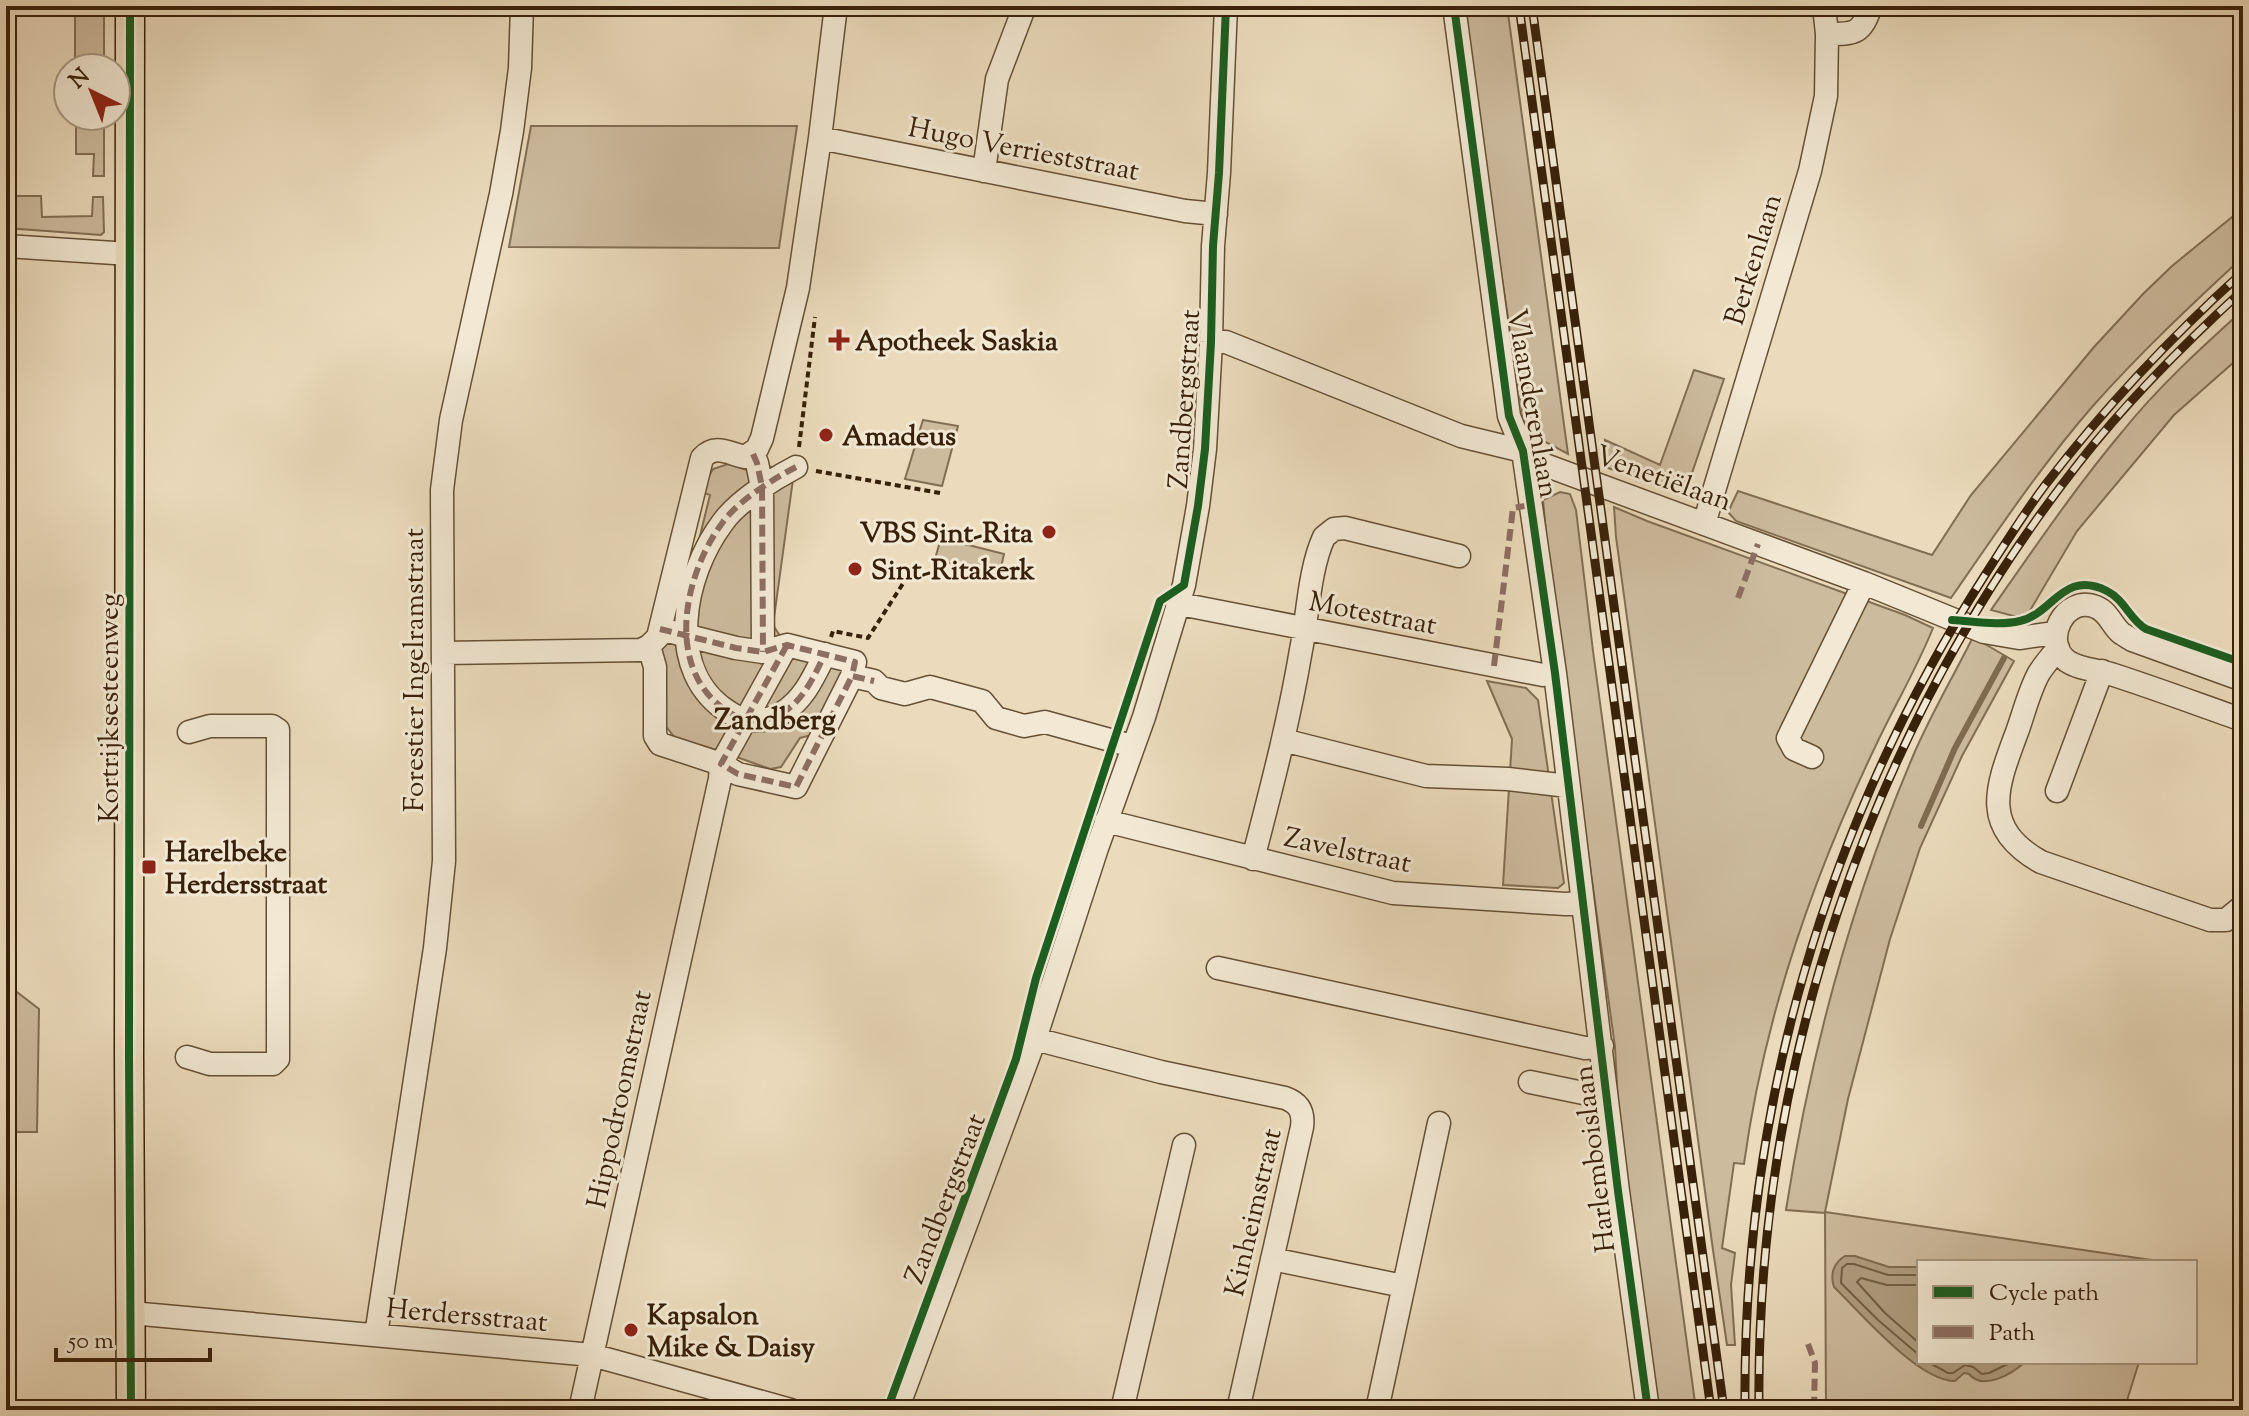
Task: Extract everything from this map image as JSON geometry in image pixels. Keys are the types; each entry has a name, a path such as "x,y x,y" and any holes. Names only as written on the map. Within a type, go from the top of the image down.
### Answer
{"main road":[{"name":"Kortrijksesteenweg","path":"130,6 131,1410"}],"street":[{"name":"Forestier Ingelramstraat","path":"376,1335 444,861 442,490 454,408 512,131 520,68 522,6"},
{"path":"443,653 641,650 654,638 686,635 763,652 787,645 855,662 852,676 796,787 738,774 721,764 660,744 655,736 654,638 702,458 709,451 717,449 742,457 753,454 762,438 798,288 836,6"},
{"name":"Zandbergstraat","path":"897,1410 1035,1039 1180,604 1202,477 1226,6"},
{"name":"Vlaanderenlaan","path":"1454,6 1509,416 1523,451 1555,673 1582,903"},
{"name":"Berkenlaan","path":"1704,524 1810,171 1826,96 1824,6"},
{"path":"1827,34 1856,31 1864,26 1871,6"},
{"path":"984,171 997,79 1024,8"},
{"name":"Hugo Verrieststraat","path":"820,138 1185,211 1216,214"},
{"path":"6,246 130,254"},
{"name":"Venetiëlaan","path":"1211,342 1226,342 1461,436 1523,451 1545,465 1864,583 1984,632 2056,641"},
{"path":"753,454 762,487 763,652"},
{"path":"796,467 762,487 724,519 702,556 686,617 690,661 694,675 712,700 746,721 769,719 793,705 811,682 825,654"},
{"path":"1253,859 1283,740 1305,615 1324,537 1334,529 1345,528 1459,556"},
{"path":"1812,757 1794,749 1788,738 1864,583"},
{"name":"Motestraat","path":"1180,604 1543,675 1555,673"},
{"path":"2243,680 2141,644 2122,634 2097,607 2080,605 2061,619 2056,641 2039,674 2000,778 1997,802 2003,826 2018,846 2041,862 2215,921 2232,917 2243,906"},
{"path":"2056,641 2064,659 2075,666 2102,671 2243,720"},
{"path":"721,764 787,645"},
{"path":"2057,791 2102,671"},
{"path":"852,676 905,694 930,687 982,701 996,718 1024,726 1045,722 1132,746"},
{"path":"187,1057 210,1064 273,1064 278,1059 278,730 272,726 210,726 189,732"},
{"path":"1283,740 1426,776 1508,779 1568,786"},
{"name":"Hippodroomstraat","path":"580,1410 721,764"},
{"name":"Zavelstraat","path":"1106,821 1393,893 1582,903"},
{"name":"Harlemboislaan","path":"1582,903 1648,1410"},
{"path":"1218,968 1585,1048 1602,1046"},
{"name":"Kinheimstraat","path":"1035,1039 1161,1072 1285,1098 1297,1104 1302,1112 1302,1127 1238,1410"},
{"path":"1530,1082 1593,1095 1606,1094"},
{"path":"1377,1410 1439,1123"},
{"path":"1122,1410 1184,1145"},
{"path":"1272,1259 1403,1286"},
{"name":"Herdersstraat","path":"131,1313 592,1355 791,1410"}],"path":[{"path":"798,288 815,315 796,467 940,493"},
{"path":"825,654 833,631 868,638 904,582"}],"shaded area":[{"path":"75,6 104,6 104,52 75,52"},
{"path":"1461,6 1507,6 1568,454 1525,431"},
{"path":"531,126 797,126 779,248 509,247"},
{"path":"76,132 104,132 104,176 93,176 94,154 76,154"},
{"path":"6,196 41,196 42,217 92,216 93,197 103,197 104,232 101,235 6,228"},
{"path":"2243,208 2243,257 2166,330 2092,407 2036,477 1951,598 1736,521 1728,512 1738,491 1932,555 1971,495 2094,347 2172,266"},
{"path":"2243,310 2243,354 2174,415 2077,531 2025,619 1991,610 2071,497 2136,415 2180,368"},
{"path":"1694,370 1724,379 1692,473 1680,485 1667,489 1608,468 1605,440 1660,465"},
{"path":"923,420 958,426 942,486 905,479"},
{"path":"728,464 753,472 768,466 794,472 773,625 784,642 859,660 812,735 800,738 781,767 770,769 675,738 665,725 657,653 681,583 688,585 710,495 702,492 704,484 713,469"},
{"path":"1560,492 1570,494 1576,510 1696,1410 1652,1410 1620,1142 1615,1047 1550,576 1543,500"},
{"path":"1614,507 1933,628 1832,844 1778,1001 1764,1055 1744,1164 1734,1163 1722,1248 1735,1253 1731,1285 1735,1345 1727,1345 1713,1250"},
{"path":"941,538 1004,554 999,576 935,559"},
{"path":"1973,637 2014,661 1962,756 1920,848 1890,939 1848,1099 1825,1212 2151,1260 1917,1260 1917,1364 2138,1364 2124,1410 1826,1410 1825,1213 1786,1210 1807,1094 1835,980 1870,867 1934,711"},
{"path":"1487,681 1526,688 1538,700 1564,883 1558,888 1503,885 1512,739"},
{"path":"6,989 13,989 39,1009 37,1132 6,1132"}],"water":[{"path":"1845,1256 1855,1256 1889,1267 1917,1267 1917,1364 2022,1364 2005,1376 1989,1381 1964,1373 1955,1381 1924,1370 1891,1344 1834,1287 1832,1278 1838,1262"}],"waterway":[{"path":"1921,826 1955,748 2004,658"}],"railway":[{"path":"1519,6 1711,1410"},
{"path":"1532,6 1724,1410"},
{"path":"1745,1410 1748,1299 1759,1189 1777,1081 1804,975 1838,871 1879,769 1928,671 1985,575 2038,495 2068,455 2140,374 2243,272"},
{"path":"1759,1410 1763,1283 1778,1156 1803,1032 1838,910 1884,791 1939,677 2004,568 2078,464 2157,374 2243,290"}],"marked path":[{"path":"753,454 762,487 763,652"},
{"path":"796,467 738,506 709,544 690,595 686,622 688,649 695,673 709,695 730,713 742,719 756,720 769,719 790,708 808,687 825,654"},
{"path":"1494,666 1513,508 1531,505"},
{"path":"1738,598 1758,544"},
{"path":"660,629 763,652 787,645 855,662 852,676 874,681"},
{"path":"787,645 721,764 738,774 796,787 852,676"},
{"path":"1808,1344 1815,1363 1814,1410"}],"cycle path":[{"path":"130,6 131,1410"},
{"path":"887,1410 1016,1059 1036,978 1160,601 1184,585 1205,449 1226,6"},
{"path":"1454,6 1509,416 1523,451 1555,673 1648,1410"},
{"path":"1952,620 2020,621 2031,617 2069,589 2079,585 2092,586 2113,595 2146,629 2243,663"}],"place":[{"name":"Apotheek Saskia","path":"839,340"},
{"name":"Amadeus","path":"826,435"},
{"name":"VBS Sint-Rita","path":"1049,532"},
{"name":"Sint-Ritakerk","path":"855,569"},
{"name":"Harelbeke Herdersstraat","path":"149,867"},
{"name":"Kapsalon Mike & Daisy","path":"631,1330"}],"district":[{"name":"Zandberg","path":"775,719"}]}
